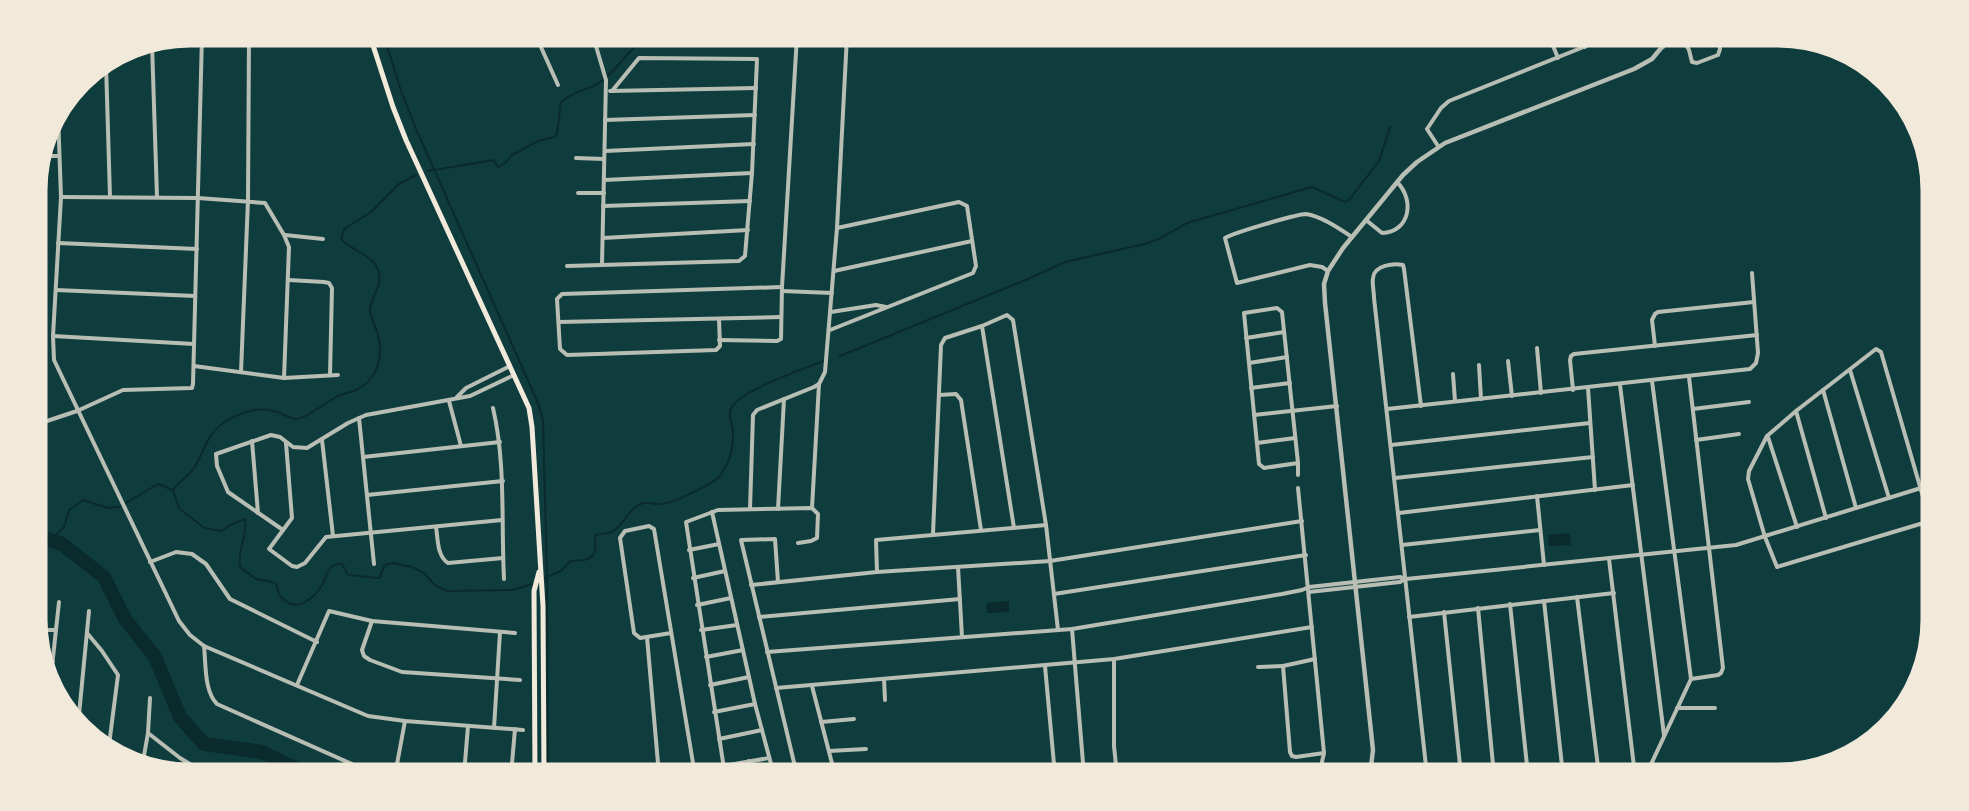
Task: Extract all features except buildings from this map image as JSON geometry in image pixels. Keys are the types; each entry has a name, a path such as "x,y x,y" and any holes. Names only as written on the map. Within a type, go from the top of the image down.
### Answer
{"main road":[{"path":"373,47 406,140 526,398 531,418 543,606 544,764"},
{"path":"535,764 534,591 541,567"}],"street":[{"path":"1553,46 1558,58"},
{"path":"1687,46 1692,62 1697,63 1718,55 1720,46"},
{"path":"46,421 77,411 123,390 192,388 202,47"},
{"path":"241,372 248,200 249,47"},
{"path":"541,47 558,85"},
{"path":"596,47 609,91 605,120 602,264"},
{"path":"720,340 779,341 781,339 796,47"},
{"path":"812,508 819,384 825,372 830,330 846,47"},
{"path":"1438,146 1427,129 1441,108 1449,101 1585,47"},
{"path":"1371,764 1372,750 1357,588 1325,303 1324,284 1328,271 1352,237 1397,182 1417,162 1438,146 1634,69 1652,59 1663,47"},
{"path":"152,51 157,197"},
{"path":"567,266 743,260 745,256 758,60 754,58 639,58 609,91"},
{"path":"106,74 110,197"},
{"path":"609,91 756,88"},
{"path":"605,120 755,115"},
{"path":"58,132 61,197 53,336 54,360 179,621 190,635 204,646 368,716 524,730"},
{"path":"605,151 754,144"},
{"path":"50,156 59,156"},
{"path":"576,158 604,159"},
{"path":"604,180 752,173"},
{"path":"1366,220 1382,233 1390,233 1398,229 1405,221 1408,209 1405,190 1397,182"},
{"path":"578,193 604,193"},
{"path":"61,197 198,198 265,202 289,247 284,378"},
{"path":"603,206 750,201"},
{"path":"830,330 973,273 976,266 966,206 960,202 837,228"},
{"path":"1328,271 1322,267 1310,265 1237,284 1225,238 1305,214 1327,222 1352,237"},
{"path":"603,238 748,230"},
{"path":"284,235 323,239"},
{"path":"834,271 972,241"},
{"path":"58,243 197,249"},
{"path":"1421,406 1403,265 1383,266 1373,278 1374,298 1426,764"},
{"path":"1387,410 1750,369 1756,363 1758,353 1752,273"},
{"path":"289,280 324,282 329,283 332,288 330,375"},
{"path":"718,319 720,340 719,349 716,350 567,355 560,349 557,299 562,294 782,289 832,293"},
{"path":"56,290 195,296"},
{"path":"1655,346 1653,320 1658,312 1754,302"},
{"path":"831,312 876,305 886,308"},
{"path":"1298,463 1264,468 1260,466 1243,314 1245,312 1280,309 1296,438 1298,463 1298,475"},
{"path":"933,534 941,345 945,338 1007,315 1013,320 1046,525 1058,630"},
{"path":"559,322 781,317"},
{"path":"982,326 1014,528"},
{"path":"1246,338 1284,332"},
{"path":"1573,390 1571,356 1757,335"},
{"path":"53,336 194,344"},
{"path":"1537,348 1540,393"},
{"path":"1922,491 1879,350 1823,390 1767,436 1747,476 1765,537 1777,567 1922,524"},
{"path":"1249,363 1287,357"},
{"path":"1508,361 1512,396"},
{"path":"1479,365 1481,399"},
{"path":"194,366 284,378 338,375"},
{"path":"283,530 228,492 217,466 216,454 275,435 293,447 307,448 359,418 375,412 449,401 466,388 510,366"},
{"path":"1850,370 1889,498"},
{"path":"457,397 470,396 514,374"},
{"path":"1453,374 1455,401"},
{"path":"1689,377 1723,668 1721,673 1690,679"},
{"path":"483,379 487,388"},
{"path":"1651,764 1690,679 1652,381"},
{"path":"1251,388 1290,383"},
{"path":"750,509 753,415 757,410 819,384"},
{"path":"1620,385 1664,736"},
{"path":"1588,388 1595,490"},
{"path":"1823,390 1856,508"},
{"path":"939,394 956,394 961,400 981,530"},
{"path":"778,509 784,399"},
{"path":"449,401 461,446"},
{"path":"1693,409 1749,402"},
{"path":"1254,415 1336,406"},
{"path":"493,408 500,442 504,481 502,520 504,579"},
{"path":"1796,411 1826,518"},
{"path":"359,418 374,564"},
{"path":"1391,445 1590,423"},
{"path":"1696,440 1739,434"},
{"path":"1767,436 1797,527"},
{"path":"1257,443 1296,438"},
{"path":"322,440 333,536"},
{"path":"252,441 258,514"},
{"path":"363,457 500,442"},
{"path":"286,443 292,518 269,549 292,566 297,567 305,563 326,537 502,520"},
{"path":"1395,478 1593,457"},
{"path":"367,495 504,481"},
{"path":"1399,513 1633,485"},
{"path":"1299,488 1324,753 1321,764"},
{"path":"767,652 1072,629 1302,590 1357,588 1400,582 1406,579 1708,549 1736,545 1765,537 1921,488"},
{"path":"1537,496 1544,565"},
{"path":"723,764 686,522 718,510 812,508 818,514 817,538 798,543"},
{"path":"712,512 755,704 771,764"},
{"path":"751,585 877,573 1050,561 1302,521"},
{"path":"877,573 876,540 1046,525"},
{"path":"671,633 647,637 636,637 634,633 620,538 625,531 649,526 654,529 671,633 692,764"},
{"path":"436,528 440,553 448,563 503,558"},
{"path":"1402,545 1540,530"},
{"path":"778,582 775,539 741,540 794,764"},
{"path":"689,550 719,544"},
{"path":"150,562 176,552 192,554 206,564 230,599 317,642"},
{"path":"1054,594 1306,555"},
{"path":"1609,559 1634,764"},
{"path":"958,567 962,637"},
{"path":"693,578 725,571"},
{"path":"1309,590 1356,581 1400,577 1406,579"},
{"path":"1409,617 1614,593"},
{"path":"1577,597 1598,764"},
{"path":"697,604 731,598"},
{"path":"759,616 960,599"},
{"path":"1544,601 1562,764"},
{"path":"53,661 59,602"},
{"path":"1510,604 1527,764"},
{"path":"1478,608 1493,764"},
{"path":"79,712 89,611"},
{"path":"297,685 329,611 372,621 515,633"},
{"path":"1444,612 1460,764"},
{"path":"372,621 362,650 364,656 370,660 402,672 520,680"},
{"path":"701,630 737,625"},
{"path":"776,688 1114,660 1312,627"},
{"path":"1072,629 1083,764"},
{"path":"47,630 55,630"},
{"path":"494,728 500,632"},
{"path":"87,633 118,675 109,739"},
{"path":"647,637 658,764"},
{"path":"204,646 208,687 217,704 352,764"},
{"path":"706,657 743,650"},
{"path":"1258,667 1283,666 1315,659"},
{"path":"1114,660 1116,764"},
{"path":"1045,666 1054,764"},
{"path":"1283,666 1292,756 1324,753"},
{"path":"710,685 749,677"},
{"path":"884,679 885,700"},
{"path":"812,686 832,764"},
{"path":"144,757 150,698"},
{"path":"714,712 755,704"},
{"path":"1677,708 1715,708"},
{"path":"821,722 854,718"},
{"path":"397,764 405,721"},
{"path":"465,764 468,726"},
{"path":"512,764 515,729"},
{"path":"719,739 762,730"},
{"path":"148,733 190,764"},
{"path":"829,751 866,748"},
{"path":"733,764 770,758"}],"water":[{"path":"1570,533 1571,545 1549,546 1548,535"},
{"path":"1009,601 1009,612 987,613 986,603"}],"waterway":[{"path":"387,47 417,131 538,403 543,420 548,764"},
{"path":"428,171 494,160 498,167 512,155 538,141 554,137 557,134 561,102 572,94 603,80 635,47"},
{"path":"840,356 1065,262 1145,244 1187,223 1312,187 1345,202 1349,200 1379,161 1390,127"},
{"path":"173,490 192,471 214,431 228,420 240,414 260,410 274,411 297,419 336,397 362,387 373,375 379,360 380,344 370,309 378,285 378,270 372,260 341,239 344,229 371,212 399,184 416,175"},
{"path":"544,578 561,571 570,561 586,560 592,557 596,535 613,531 638,505 667,503 692,493 719,477 732,449 733,430 730,412 734,405 755,389 824,361"},
{"path":"52,539 64,527 69,510 83,500 108,508 119,507 158,484 173,490 179,508 204,528 221,531 245,519 240,567 256,579 273,582 277,585 282,598 289,603 303,603 315,595 330,568 337,564 342,564 348,575 379,578 385,565 393,563 412,567 424,573 436,586 447,591 513,590 532,584"},
{"path":"46,539 62,544 104,577 125,619 155,657 180,717 204,744 262,752 287,764"}]}
